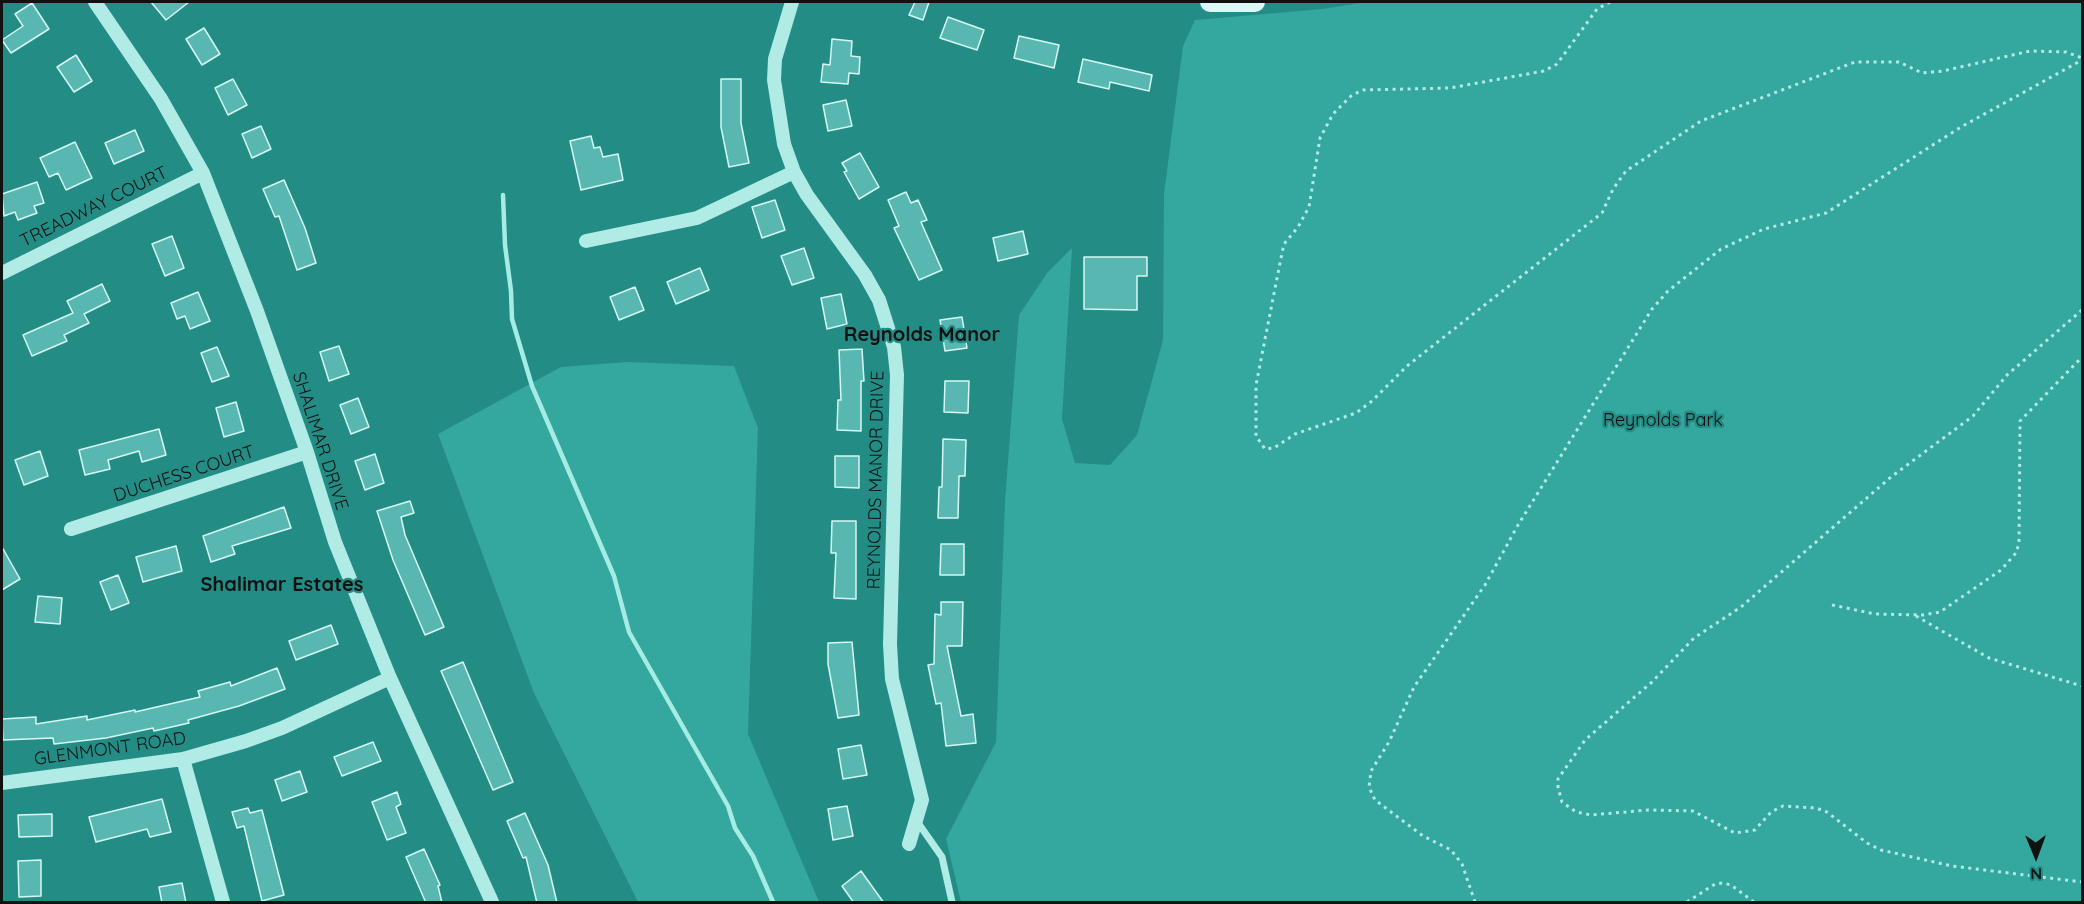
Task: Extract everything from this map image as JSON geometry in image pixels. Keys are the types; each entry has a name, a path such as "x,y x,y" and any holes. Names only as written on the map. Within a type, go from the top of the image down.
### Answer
{"main road":[{"path":"1210,2 1255,2"}],"street":[{"name":"SHALIMAR DRIVE","path":"95,2 161,99 203,173 257,312 307,452 334,542 390,678 492,903"},
{"name":"REYNOLDS MANOR DRIVE","path":"792,2 775,59 774,80 784,144 794,172 807,195 865,275 879,300 894,347 897,375 891,656 895,690 922,800 909,844"},
{"path":"585,242 697,218 794,172"},
{"name":"TREADWAY COURT","path":"2,273 203,173"},
{"name":"DUCHESS COURT","path":"71,529 307,452"},
{"name":"GLENMONT ROAD","path":"2,783 183,759 282,728 390,678"},
{"path":"183,759 223,903"}],"lane":[{"path":"916,820 942,857 952,903"}],"path":[{"path":"1610,2 1597,9 1557,64 1544,71 1450,88 1363,90 1352,94 1333,114 1320,138 1309,207 1299,227 1284,244 1281,258 1256,385 1256,436 1265,449 1274,448 1295,434 1356,413 1372,401 1407,366 1602,213 1613,189 1626,171 1701,121 1855,62 1899,62 1922,73 1943,71 2030,51 2066,52 2082,59"},
{"path":"1475,903 1462,864 1450,850 1422,836 1375,800 1369,787 1371,771 1389,742 1414,687 1485,585 1524,514 1652,309 1668,291 1721,249 1764,229 1827,213 1961,127 2082,59"},
{"path":"2082,310 2007,375 1973,416 1891,477 1741,607 1694,638 1652,681 1585,740 1558,779 1558,787 1562,802 1576,812 1592,815 1648,810 1693,811 1735,833 1755,830 1771,812 1783,806 1816,808 1881,850 1952,866 2082,882"},
{"path":"1832,605 1875,614 1914,615 1940,612 1955,604 2001,570 2016,553 2019,543 2019,421 2082,357"},
{"path":"1914,615 1989,658 2082,686"},
{"path":"1687,903 1715,884 1723,883 1731,885 1754,903"}],"green space":[{"name":"Reynolds Park","path":"1366,2 2082,2 2082,902 961,902 946,839 996,742 1005,501 1019,315 1047,273 1072,248 1062,419 1075,463 1110,465 1137,435 1163,340 1164,194 1183,46 1195,20 1322,9"},
{"path":"627,362 734,366 758,428 748,734 819,902 638,902 534,693 438,434 561,367"}],"building":[{"path":"151,2 189,2 166,20"},
{"path":"915,2 929,2 923,20 909,15"},
{"path":"32,3 49,29 11,53 2,40 23,26 15,14"},
{"path":"948,17 984,30 977,50 940,38"},
{"path":"204,28 220,54 202,65 186,39"},
{"path":"1019,36 1059,45 1054,68 1014,58"},
{"path":"832,39 852,41 851,56 860,57 859,74 849,73 848,84 821,82 823,64 830,65"},
{"path":"76,55 92,81 74,92 57,67"},
{"path":"1083,59 1152,75 1149,91 1110,82 1109,89 1078,82"},
{"path":"233,79 247,105 228,115 215,88"},
{"path":"721,79 741,79 741,123 749,163 729,167 721,127"},
{"path":"846,100 852,126 828,131 823,105"},
{"path":"261,126 271,149 252,158 242,134"},
{"path":"135,130 144,151 114,164 105,143"},
{"path":"591,136 594,148 600,147 603,157 618,154 623,180 581,190 570,141"},
{"path":"75,142 92,178 66,190 58,173 49,177 40,158"},
{"path":"860,153 879,187 859,199 844,172 847,171 842,163"},
{"path":"284,180 305,228 316,263 297,270 279,216 275,217 263,189"},
{"path":"37,182 44,203 34,206 37,213 18,220 15,212 4,216 2,194"},
{"path":"906,192 911,203 918,200 927,220 921,222 942,270 919,280 894,228 899,226 888,200"},
{"path":"775,200 785,230 762,238 752,207"},
{"path":"1023,231 1028,254 998,261 993,238"},
{"path":"172,236 184,268 165,276 152,244"},
{"path":"804,248 814,278 792,285 781,256"},
{"path":"1084,257 1147,257 1147,276 1137,276 1137,310 1084,309"},
{"path":"700,268 709,290 676,304 667,282"},
{"path":"102,284 110,301 84,314 89,323 64,335 67,341 32,356 23,335 73,313 67,301"},
{"path":"635,287 644,310 619,320 610,297"},
{"path":"198,292 210,321 190,329 185,316 177,319 171,303"},
{"path":"841,294 847,324 827,329 821,298"},
{"path":"962,317 967,348 945,351 940,320"},
{"path":"339,346 349,374 329,381 320,352"},
{"path":"217,347 229,376 212,382 201,353"},
{"path":"862,349 864,381 861,381 861,431 837,430 838,400 841,400 839,350"},
{"path":"945,381 969,381 968,413 944,412"},
{"path":"358,398 369,427 351,434 340,405"},
{"path":"236,402 244,431 224,437 216,408"},
{"path":"159,429 166,455 142,462 139,451 108,460 110,469 85,475 79,450"},
{"path":"943,439 966,440 965,476 959,476 958,518 938,518 939,487 942,487"},
{"path":"40,451 48,476 24,485 15,460"},
{"path":"375,454 384,483 365,490 355,461"},
{"path":"835,456 859,456 859,488 835,487"},
{"path":"410,501 414,513 401,517 405,535 444,627 425,635 393,560 377,511"},
{"path":"284,507 291,528 232,546 235,554 211,562 203,536"},
{"path":"832,521 856,521 856,599 834,598 836,553 831,553"},
{"path":"941,544 964,544 964,575 940,575"},
{"path":"176,546 182,571 143,582 136,557"},
{"path":"2,547 20,579 2,590"},
{"path":"118,575 129,603 111,610 100,582"},
{"path":"38,596 62,598 60,624 35,622"},
{"path":"941,602 963,602 962,646 947,646 961,716 973,714 976,743 946,746 941,703 936,704 928,665 934,664 935,614 941,615"},
{"path":"331,625 338,644 296,660 289,641"},
{"path":"852,642 859,715 838,718 828,664 828,643"},
{"path":"463,662 513,782 493,790 441,671"},
{"path":"277,668 285,689 239,706 188,720 189,723 154,731 153,728 106,738 54,744 53,738 3,740 2,719 36,717 36,724 87,716 87,720 135,710 135,712 200,697 198,691 230,682 231,686"},
{"path":"373,742 381,761 342,776 334,757"},
{"path":"861,745 867,775 843,779 838,749"},
{"path":"300,771 307,792 282,801 275,780"},
{"path":"397,792 401,804 396,807 406,833 387,840 372,802"},
{"path":"162,799 171,832 150,837 147,829 96,842 89,817"},
{"path":"847,806 853,836 833,840 828,809"},
{"path":"248,808 250,813 262,810 284,895 262,901 244,826 237,828 232,812"},
{"path":"525,813 548,865 557,903 537,903 526,857 523,858 507,821"},
{"path":"52,814 52,836 19,837 18,815"},
{"path":"424,849 440,885 438,886 442,903 426,903 406,857"},
{"path":"41,860 41,896 19,897 18,861"},
{"path":"861,871 884,903 854,903 842,886"},
{"path":"182,883 186,903 162,903 159,887"}],"waterway":[{"path":"503,195 512,319 532,386 614,576 629,632 728,806 735,828 753,856 773,902"}],"district":[{"name":"Reynolds Manor","path":"922,335"},
{"name":"Shalimar Estates","path":"282,585"}]}
